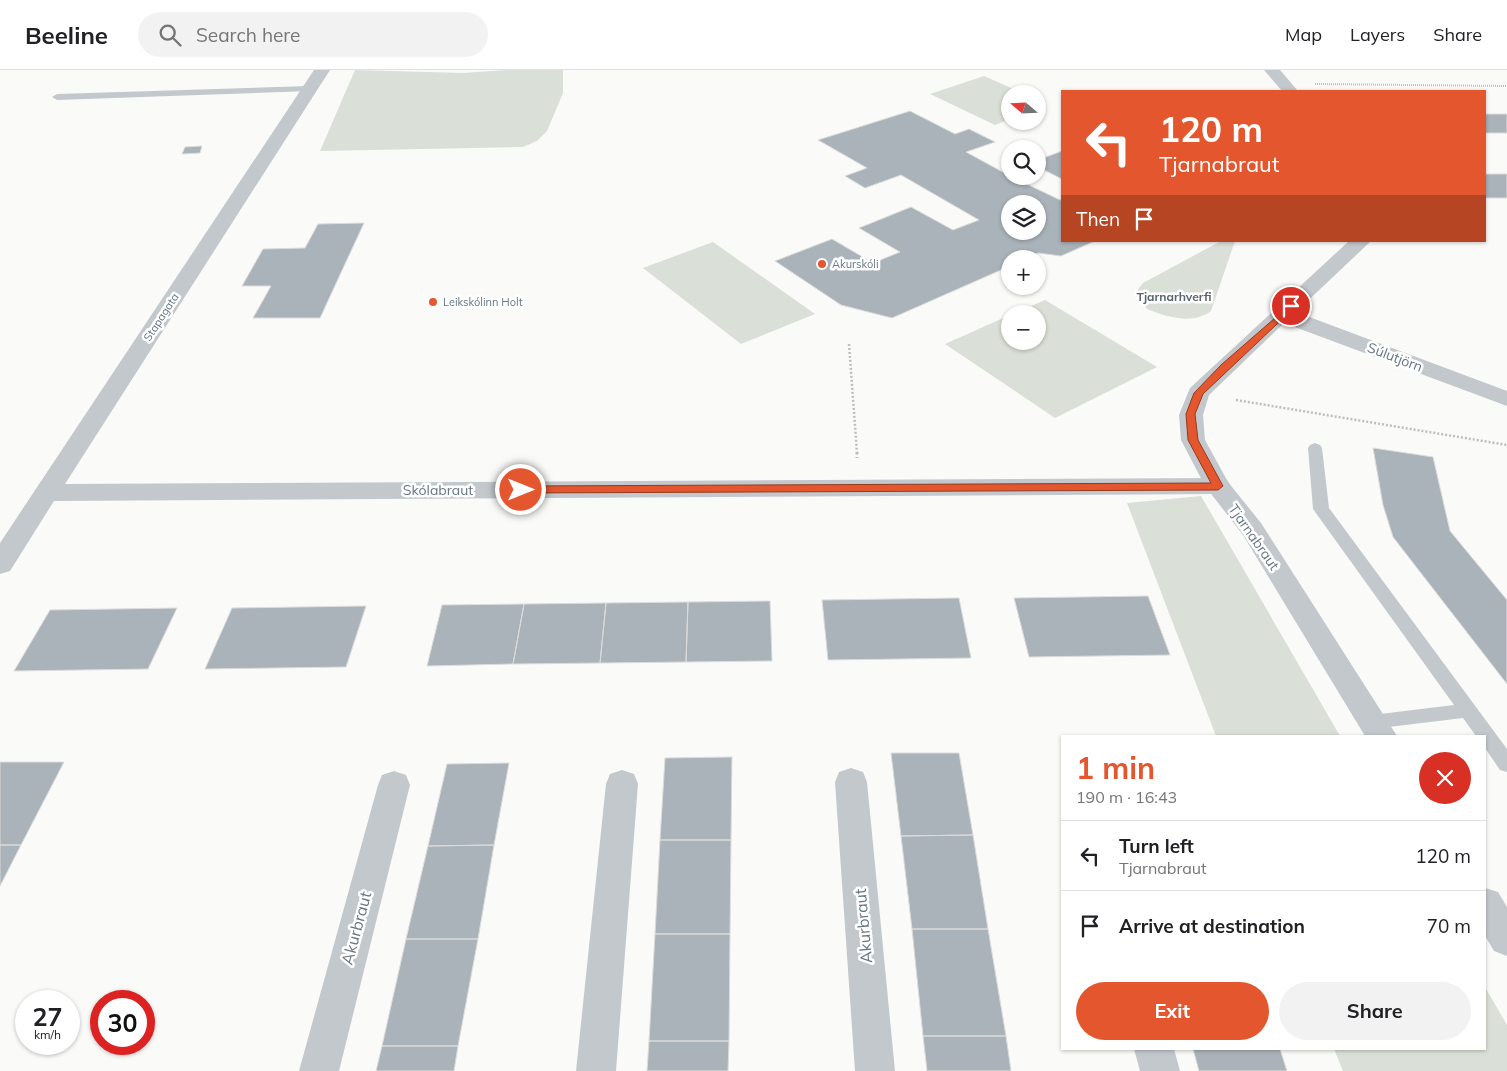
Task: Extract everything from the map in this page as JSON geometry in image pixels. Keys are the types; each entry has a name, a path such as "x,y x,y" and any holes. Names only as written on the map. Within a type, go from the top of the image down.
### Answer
{"street":[{"name":"Stapagata","path":"0,564 322,70"},
{"path":"1272,70 1287,87"},
{"name":"Tjarnabraut","path":"1360,242 1198,393 1190,414 1193,440 1218,486 1252,529 1376,729"},
{"name":"Súlutjörn","path":"1283,315 1507,399"},
{"name":"Skólabraut","path":"47,493 1218,486"},
{"name":"Akurbraut","path":"851,782 876,1071"},
{"path":"596,1071 622,784"},
{"name":"Akurbraut","path":"319,1071 394,785"},
{"path":"1486,906 1507,940"},
{"path":"1154,1050 1160,1071"}],"lane":[{"path":"57,97 309,89"},
{"path":"1315,448 1320,509 1507,764"},
{"path":"1376,729 1468,710"}],"path":[{"path":"1287,87 1507,86"},
{"path":"849,344 860,488"},
{"path":"1198,393 1507,446"}],"shaded area":[{"path":"355,70 462,73 507,70 563,70 563,93 547,131 537,141 523,147 320,151"},
{"path":"984,76 1004,85 1001,85 1001,123 995,125 930,94"},
{"path":"713,242 815,314 741,344 643,268"},
{"path":"1219,242 1235,242 1211,311 1204,315 1188,319 1171,317 1147,309 1136,292 1143,283"},
{"path":"1045,300 1157,367 1055,418 945,344 1001,319 1001,350 1046,350 1046,305 1034,305"},
{"path":"1201,496 1339,735 1216,735 1127,503"},
{"path":"1486,989 1507,1025 1507,1071 1343,1071 1334,1050 1486,1050"}],"building":[{"path":"910,111 955,134 969,129 995,142 966,152 1001,171 1001,185 1029,185 1061,200 1061,242 1093,242 1061,256 1046,254 1046,250 1001,250 1001,270 892,318 841,305 775,261 832,239 873,263 900,252 859,228 911,207 953,230 979,220 901,175 865,188 845,176 867,168 818,140"},
{"path":"1486,114 1507,114 1507,133 1486,133"},
{"path":"202,146 200,153 182,154 185,147"},
{"path":"1061,151 1061,178 1046,171 1046,157"},
{"path":"1486,174 1507,174 1507,198 1486,198"},
{"path":"364,223 320,318 253,318 271,286 242,286 263,249 305,248 318,224"},
{"path":"1373,448 1433,457 1450,531 1507,600 1507,684 1393,537 1383,505"},
{"path":"1148,596 1170,655 1029,657 1014,598"},
{"path":"959,598 971,658 828,660 822,600"},
{"path":"770,601 772,661 686,662 688,602"},
{"path":"688,602 686,662 600,663 606,603"},
{"path":"606,603 600,663 513,664 524,604"},
{"path":"524,604 513,664 427,666 442,605"},
{"path":"366,606 346,667 205,669 232,608"},
{"path":"177,608 148,669 14,671 50,610"},
{"path":"891,753 959,753 973,835 901,836"},
{"path":"732,757 731,840 660,840 665,758"},
{"path":"0,762 64,762 21,845 0,845"},
{"path":"509,763 494,845 428,846 447,764"},
{"path":"973,835 988,929 912,929 901,836"},
{"path":"660,840 731,840 730,934 655,934"},
{"path":"0,845 21,845 0,886"},
{"path":"494,845 478,939 406,939 428,846"},
{"path":"912,929 988,929 1006,1036 923,1036"},
{"path":"655,934 730,934 729,1041 649,1041"},
{"path":"406,939 478,939 458,1046 382,1046"},
{"path":"923,1036 1006,1036 1011,1071 927,1071"},
{"path":"649,1041 729,1041 728,1071 647,1071"},
{"path":"382,1046 458,1046 454,1071 376,1071"},
{"path":"1193,1050 1280,1050 1287,1071 1199,1071"}],"place":[{"name":"Akurskóli","path":"822,264"},
{"name":"Leikskólinn Holt","path":"433,302"}],"district":[{"name":"Tjarnarhverfi","path":"1174,297"}],"route":[{"path":"521,490 1218,486 1193,440 1190,414 1198,393 1291,306"}]}
